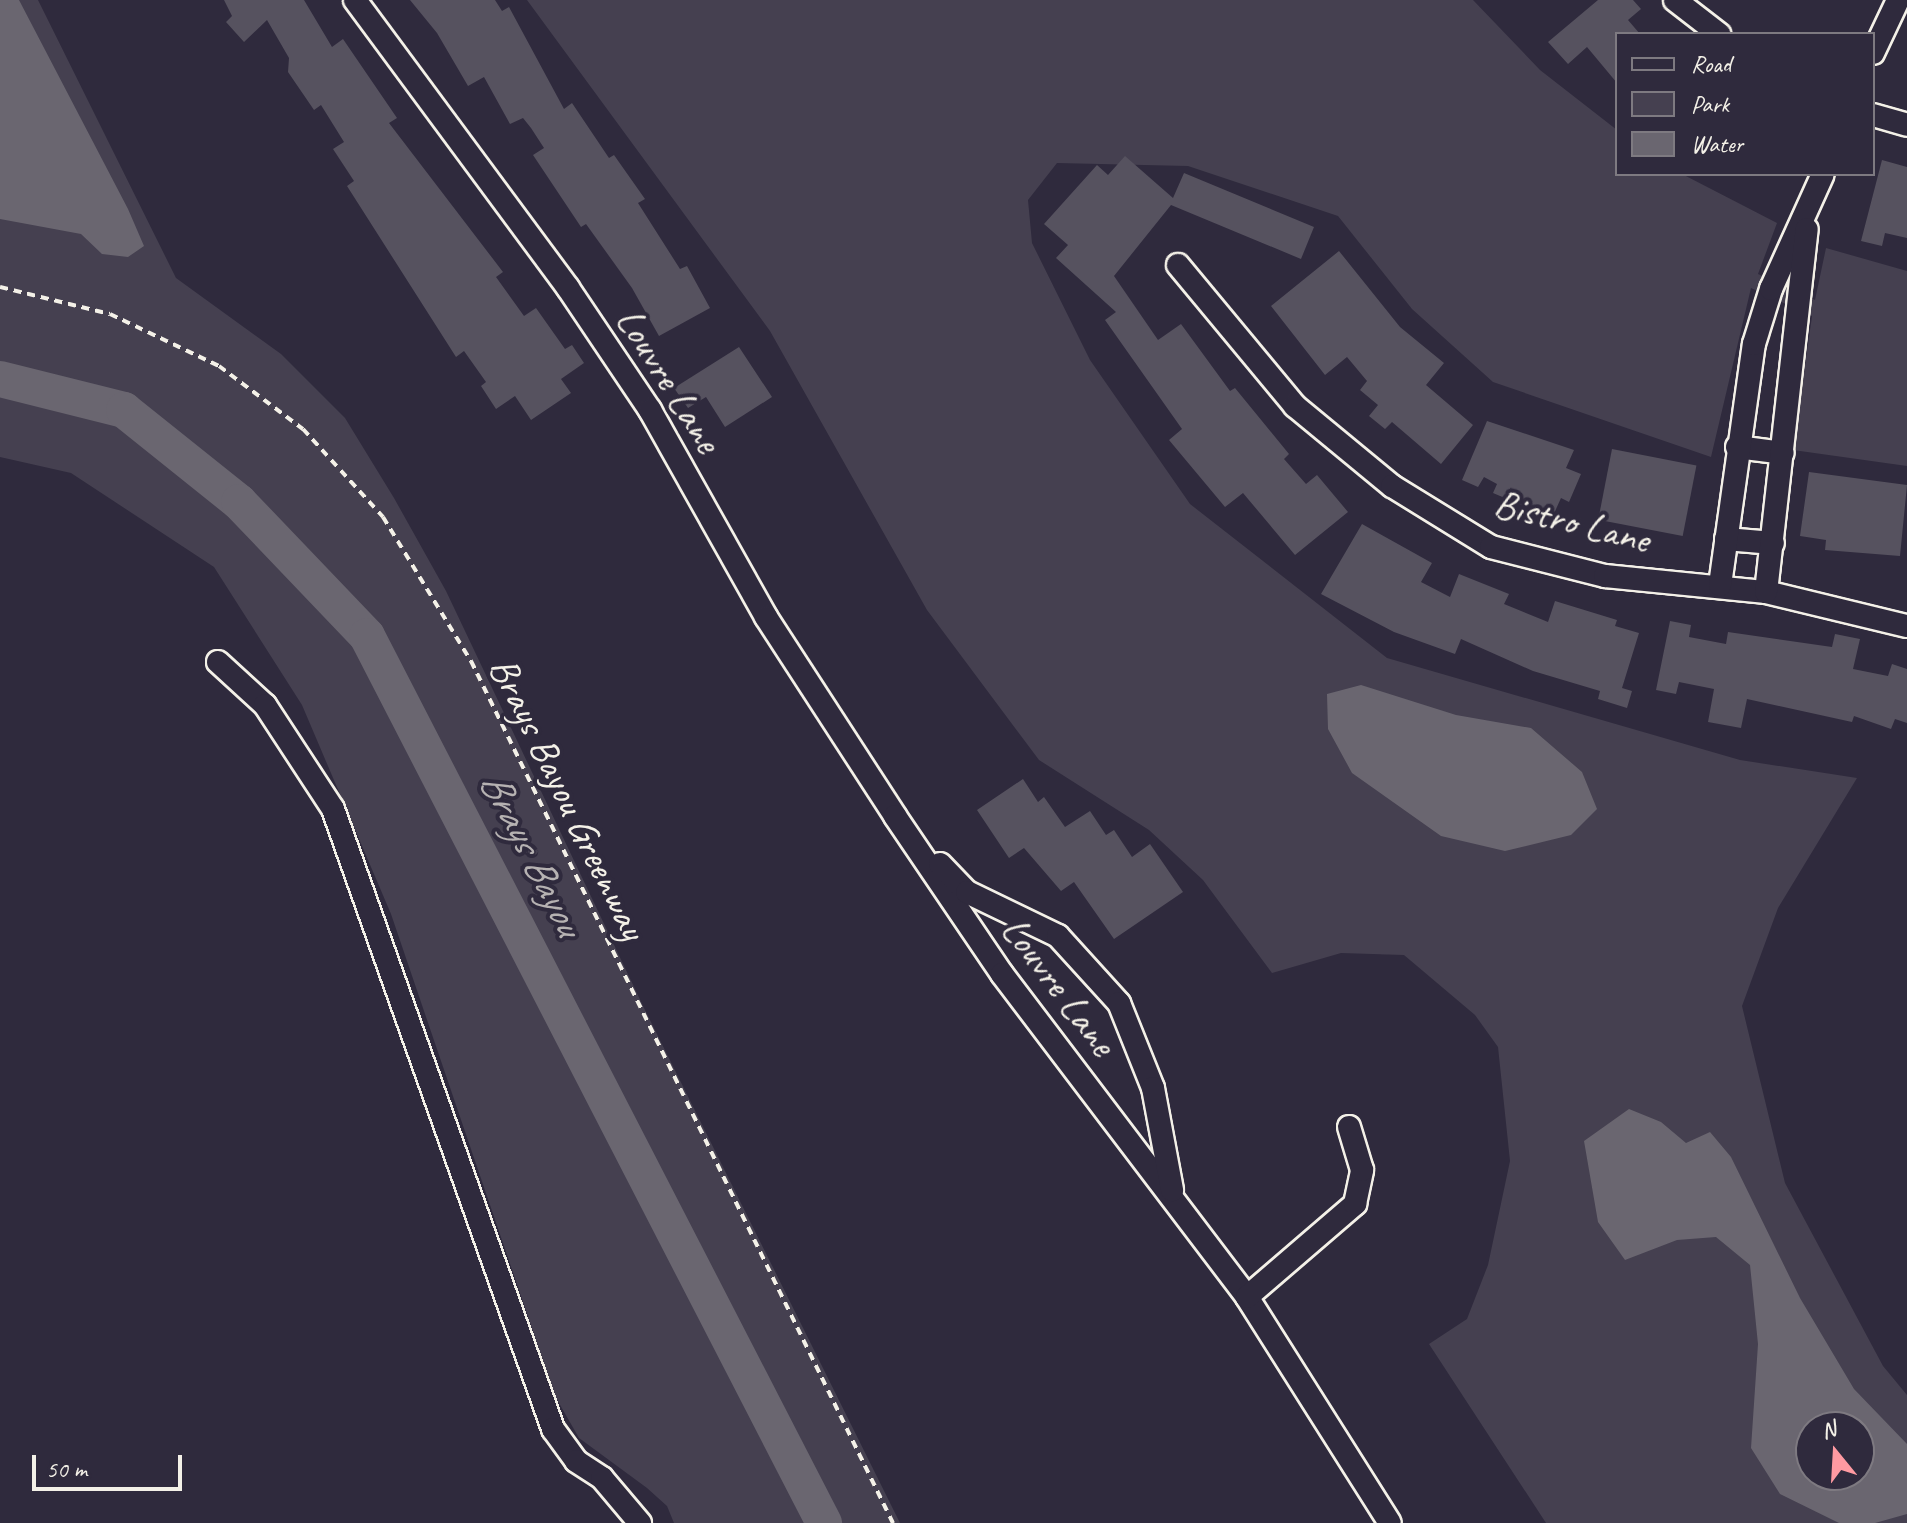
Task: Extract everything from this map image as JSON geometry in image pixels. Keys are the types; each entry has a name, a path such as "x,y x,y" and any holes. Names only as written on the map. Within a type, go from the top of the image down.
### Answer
{"street":[{"name":"Louvre Lane","path":"355,0 568,288 650,410 766,617 895,816 1002,974 1173,1195 1247,1297 1390,1523"},
{"path":"1675,0 1716,32"},
{"path":"1875,49 1898,0"},
{"path":"1875,116 1907,125"},
{"path":"1720,585 1737,447 1760,323 1822,176"},
{"path":"1766,592 1810,208"},
{"name":"Bistro Lane","path":"1178,265 1295,406 1392,486 1491,547 1605,576 1720,585 1766,592 1907,626"},
{"path":"1737,447 1783,453"},
{"path":"1726,539 1773,543"},
{"path":"218,662 265,705 333,809 553,1429 576,1461 602,1478 640,1523"},
{"name":"Louvre Lane","path":"895,816 967,892 1058,936 1119,1003 1153,1088 1173,1195"},
{"path":"1247,1297 1355,1204 1362,1170 1349,1127"}],"path":[{"name":"Brays Bayou Greenway","path":"0,287 42,293 110,314 219,366 323,447 383,517 471,661 893,1523"}],"green space":[{"path":"0,0 38,0 176,278 281,354 345,418 394,498 446,591 644,1008 900,1523 674,1523 667,1506 647,1488 579,1438 555,1396 391,914 302,705 214,567 71,473 0,457"},
{"path":"527,0 1473,0 1540,70 1615,128 1615,176 1686,176 1777,223 1758,274 1815,300 1826,248 1907,271 1907,466 1793,450 1812,316 1751,288 1711,457 1493,382 1412,309 1338,216 1188,166 1057,163 1028,200 1032,243 1090,360 1190,504 1387,658 1740,760 1857,778 1778,908 1742,1006 1785,1183 1883,1366 1907,1395 1907,1523 1546,1523 1429,1344 1467,1319 1488,1265 1510,1161 1498,1047 1475,1015 1404,955 1341,953 1272,973 1203,880 1149,830 1039,760 927,610 770,331"}],"water":[{"path":"0,0 19,0 128,209 144,246 128,257 102,254 81,234 0,219"},
{"path":"1361,685 1456,715 1531,728 1582,772 1597,809 1571,835 1505,851 1441,836 1352,773 1328,729 1327,694"},
{"path":"1629,1109 1661,1122 1686,1143 1710,1132 1731,1157 1800,1298 1854,1389 1907,1444 1907,1514 1875,1523 1839,1523 1780,1494 1751,1448 1758,1344 1750,1265 1716,1237 1677,1240 1625,1260 1598,1222 1584,1141"}],"building":[{"path":"224,0 304,0 332,47 343,39 397,118 389,123 503,272 496,277 524,316 536,308 565,349 572,345 584,363 561,379 571,393 531,420 515,396 496,409 481,386 486,382 464,351 456,357 347,186 354,181 333,149 344,142 321,105 314,110 288,72 289,58 267,20 244,42 226,22 232,16"},
{"path":"410,0 495,0 502,11 509,7 564,109 572,103 609,158 614,155 645,199 638,203 680,269 687,266 710,308 659,336 632,288 586,224 581,227 533,155 544,148 531,128 523,118 510,124 484,77 468,86 437,33"},
{"path":"1598,0 1633,0 1641,9 1628,20 1638,32 1615,32 1615,81 1587,47 1568,64 1548,42"},
{"path":"1125,156 1173,198 1184,173 1314,227 1301,259 1171,205 1114,276 1158,340 1181,324 1230,391 1235,388 1289,454 1284,459 1306,484 1317,475 1348,512 1295,555 1243,493 1225,507 1169,440 1182,429 1105,320 1116,312 1056,258 1068,245 1044,224 1097,165 1108,175"},
{"path":"1882,160 1907,167 1907,238 1885,233 1882,246 1861,241"},
{"path":"1339,251 1400,327 1444,363 1426,385 1473,425 1441,464 1392,422 1385,429 1369,416 1378,405 1360,390 1367,381 1347,357 1325,375 1271,306"},
{"path":"739,347 772,397 725,427 706,397 688,408 674,388"},
{"path":"1487,421 1574,450 1566,468 1581,474 1569,502 1561,498 1552,518 1493,493 1497,484 1484,477 1478,487 1462,480"},
{"path":"1612,449 1696,465 1683,536 1598,520"},
{"path":"1809,472 1907,485 1900,556 1825,550 1826,540 1800,536"},
{"path":"1362,524 1432,563 1421,582 1450,597 1459,574 1509,594 1504,604 1548,622 1555,601 1617,620 1615,626 1639,633 1622,688 1632,691 1627,708 1598,699 1600,691 1533,671 1461,639 1455,654 1394,632 1321,594"},
{"path":"1670,621 1691,625 1689,637 1726,644 1728,632 1832,647 1835,634 1860,639 1853,669 1888,676 1892,664 1907,669 1907,723 1895,719 1891,729 1854,716 1852,722 1747,699 1741,728 1708,722 1714,689 1679,682 1676,694 1656,690"},
{"path":"1023,779 1038,802 1044,797 1065,827 1090,811 1106,835 1114,830 1132,857 1150,844 1183,892 1114,939 1074,882 1061,891 1024,848 1009,858 977,810"}],"waterway":[{"name":"Brays Bayou","path":"0,379 124,410 239,502 367,636 824,1523"}]}
